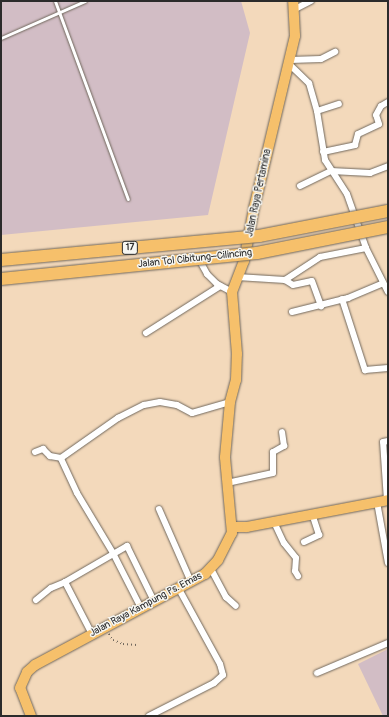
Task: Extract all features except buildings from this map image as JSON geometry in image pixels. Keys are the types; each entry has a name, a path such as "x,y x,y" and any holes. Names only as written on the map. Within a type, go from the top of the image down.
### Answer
{"highway":[{"name":"Jalan Tol Cibitung–Cilincing","path":"1,260 259,236 388,211"},
{"name":"Jalan Tol Cibitung–Cilincing","path":"1,279 256,252 388,227"}],"main road":[{"name":"Jalan Raya Pertamina","path":"233,527 225,457 230,402 236,380 237,354 232,292 244,261 254,208 295,36 294,5"},
{"path":"233,527 274,522 312,513 384,500"},
{"name":"Jalan Raya Kampung Ps. Emas","path":"31,716 20,691 27,672 44,659 179,589 211,569 227,545 233,527"}],"street":[{"path":"294,5 311,1"},
{"path":"289,62 321,59 335,52"},
{"path":"289,62 309,83 317,111 323,152 331,171 347,194 366,248 388,292"},
{"path":"323,152 355,145 358,134 379,124 376,115 381,106 388,102"},
{"path":"317,111 339,104"},
{"path":"300,186 331,171 370,173 388,166"},
{"path":"285,280 320,257 366,248"},
{"path":"201,263 207,274 220,286 232,292"},
{"path":"237,277 285,280 293,285 312,281 321,306"},
{"path":"292,312 321,306 383,283"},
{"path":"146,333 220,286"},
{"path":"342,299 365,370 388,368"},
{"path":"35,452 43,449 50,456 61,458 118,418 144,405 160,402 177,405 192,413 230,402"},
{"path":"227,483 273,473 273,452 284,446 282,432"},
{"path":"388,441 383,442 384,500 388,563"},
{"path":"61,458 77,493 113,553 141,608"},
{"path":"159,509 191,582"},
{"path":"304,542 319,536 312,513"},
{"path":"274,522 284,543 296,558 295,571 298,576"},
{"path":"36,600 53,587 65,582 113,553 128,547 154,601"},
{"path":"211,569 226,597 236,606"},
{"path":"65,582 92,634"},
{"path":"149,716 214,683 223,675 220,664 179,589"},
{"path":"317,673 388,643"}],"lane":[{"path":"55,1 61,12 128,199"},
{"path":"1,38 85,1"}],"path":[{"path":"104,628 113,640 123,644 137,645"}],"shaded area":[{"path":"1,1 241,1 250,33 208,215 1,235"},
{"path":"388,649 388,716 383,716 358,664"}]}
